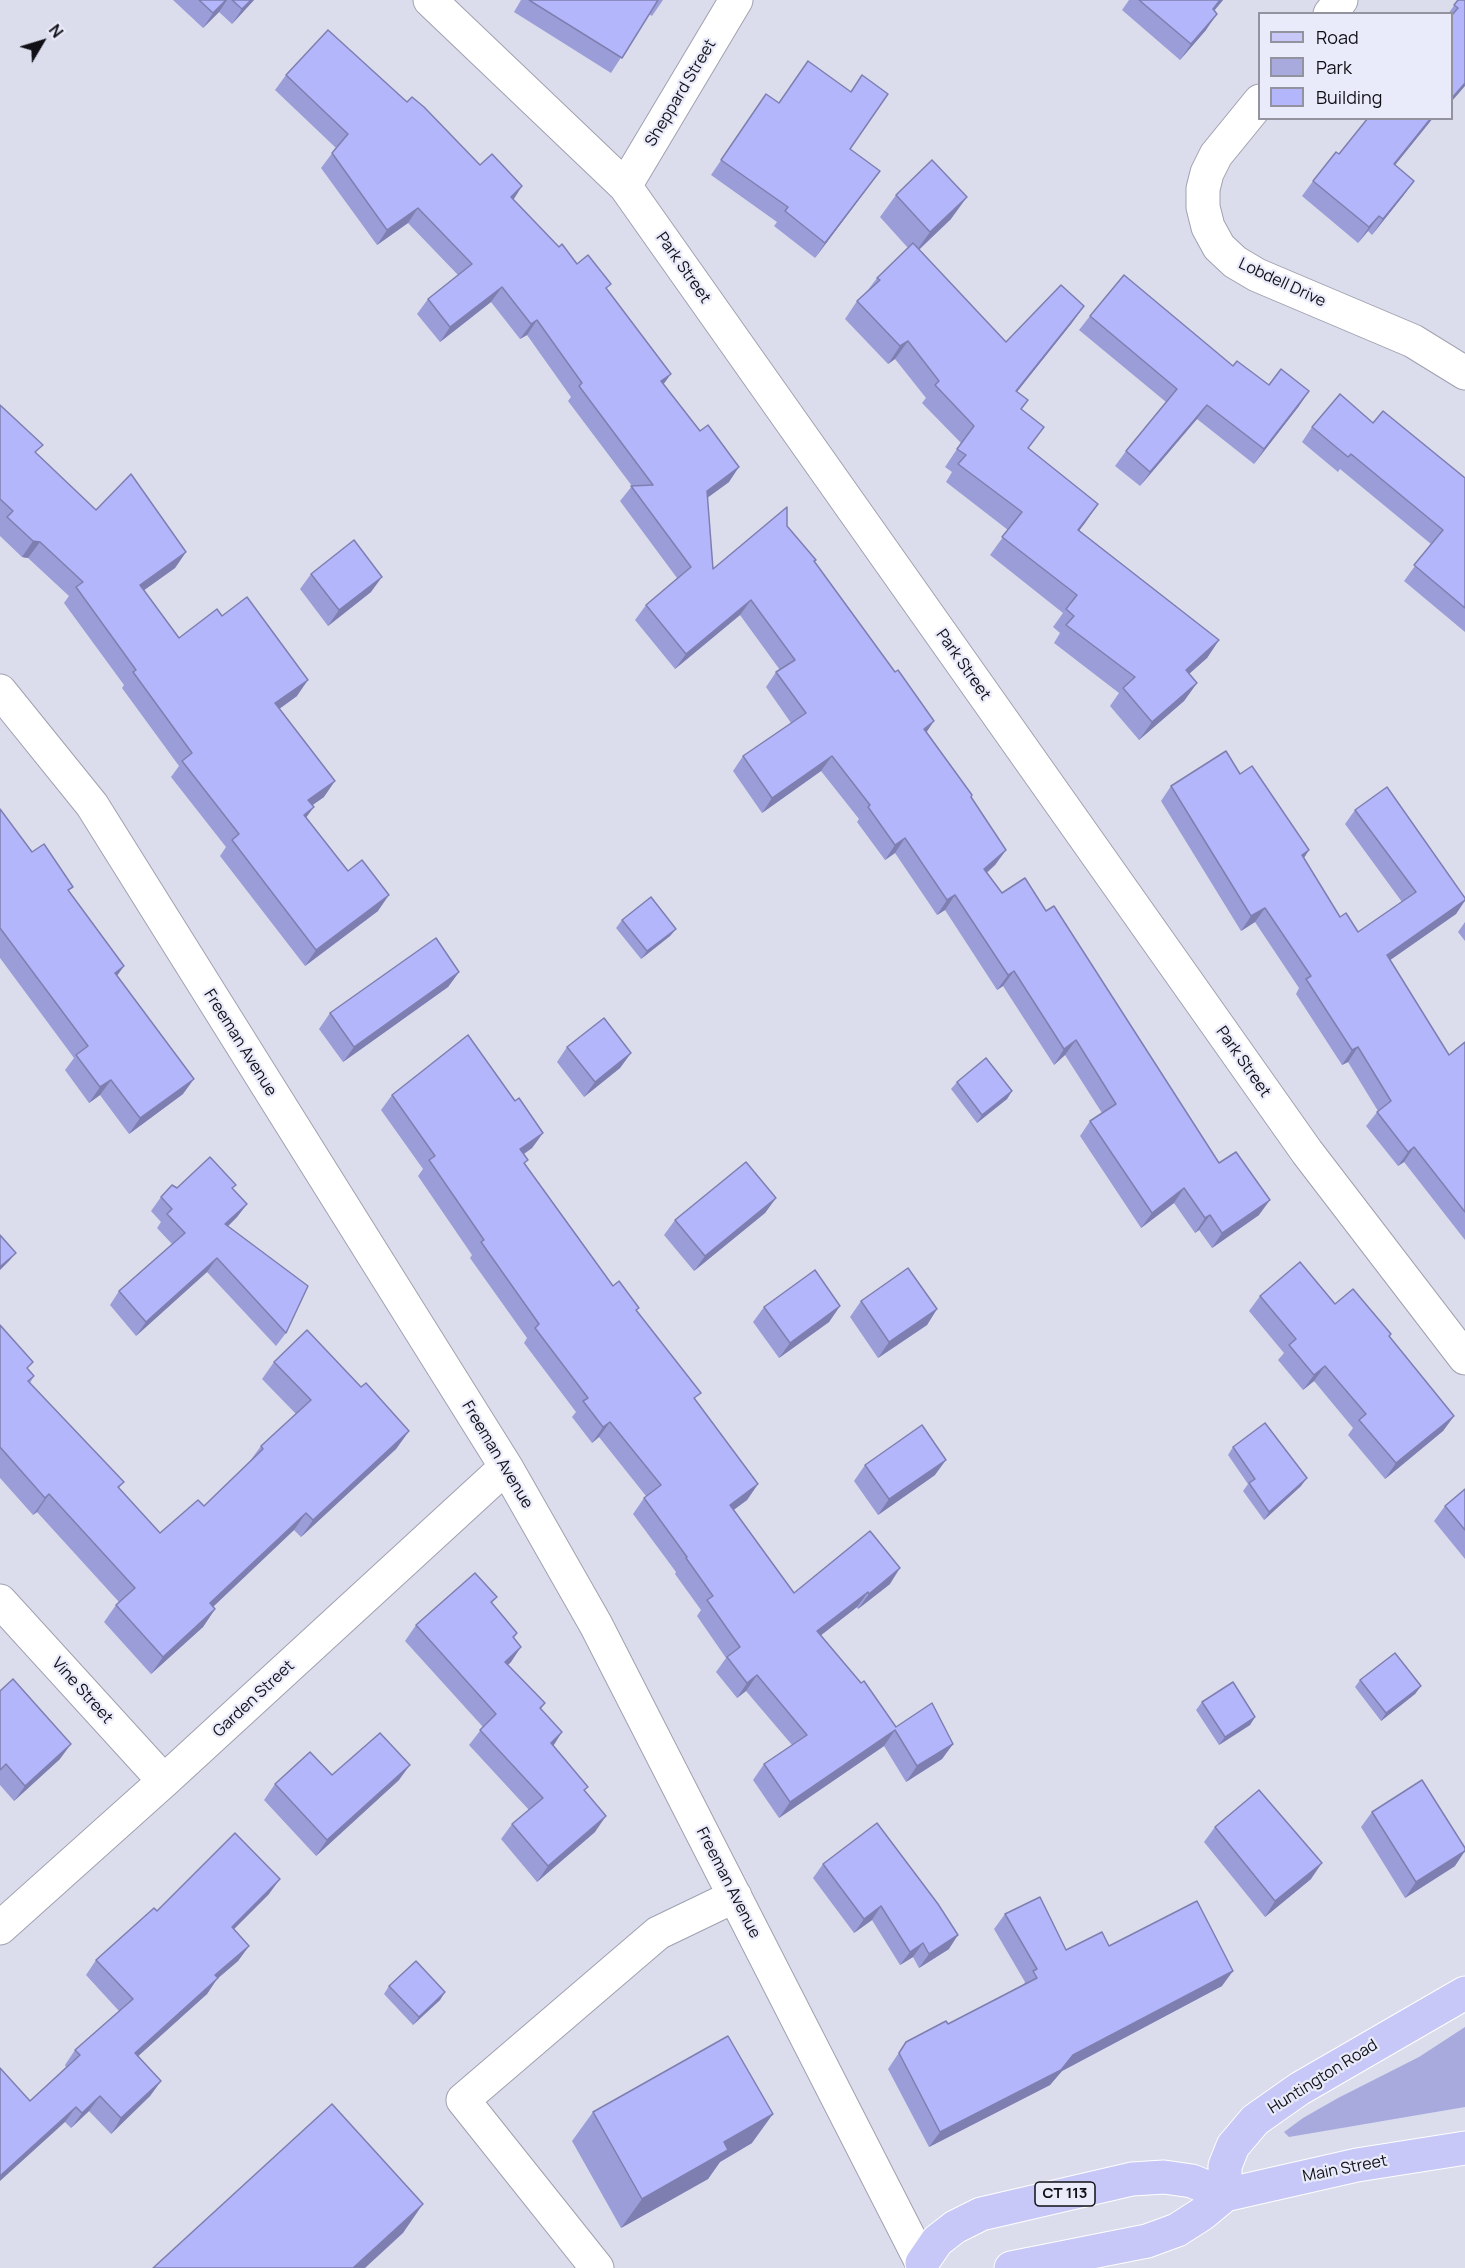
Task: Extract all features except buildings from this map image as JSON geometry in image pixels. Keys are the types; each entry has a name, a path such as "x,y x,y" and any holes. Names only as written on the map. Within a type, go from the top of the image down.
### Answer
{"main road":[{"name":"Huntington Road","path":"1225,2195 1225,2166 1233,2146 1255,2120 1299,2089 1465,1993"},
{"name":"Main Street","path":"1011,2268 1148,2241 1177,2230 1202,2214 1225,2195 1357,2165 1465,2148"},
{"name":"CT 113","path":"922,2266 937,2241 955,2226 981,2214 1132,2179 1164,2177 1192,2181 1225,2195"}],"street":[{"name":"Park Street","path":"429,0 625,186 1307,1152 1465,1358"},
{"name":"Sheppard Street","path":"625,186 736,0"},
{"path":"1332,12 1341,0"},
{"name":"Lobdell Drive","path":"1258,102 1216,155 1207,172 1203,189 1203,207 1208,227 1219,247 1235,262 1257,275 1413,341 1465,373"},
{"name":"Freeman Avenue","path":"0,691 92,806 506,1467 596,1625 922,2266"},
{"name":"Garden Street","path":"0,1928 506,1467"},
{"name":"Vine Street","path":"0,1601 164,1781"},
{"path":"597,2268 463,2100 658,1933 735,1896"}],"green space":[{"path":"1465,2027 1465,2107 1289,2137 1284,2132 1338,2098 1419,2057"}]}
